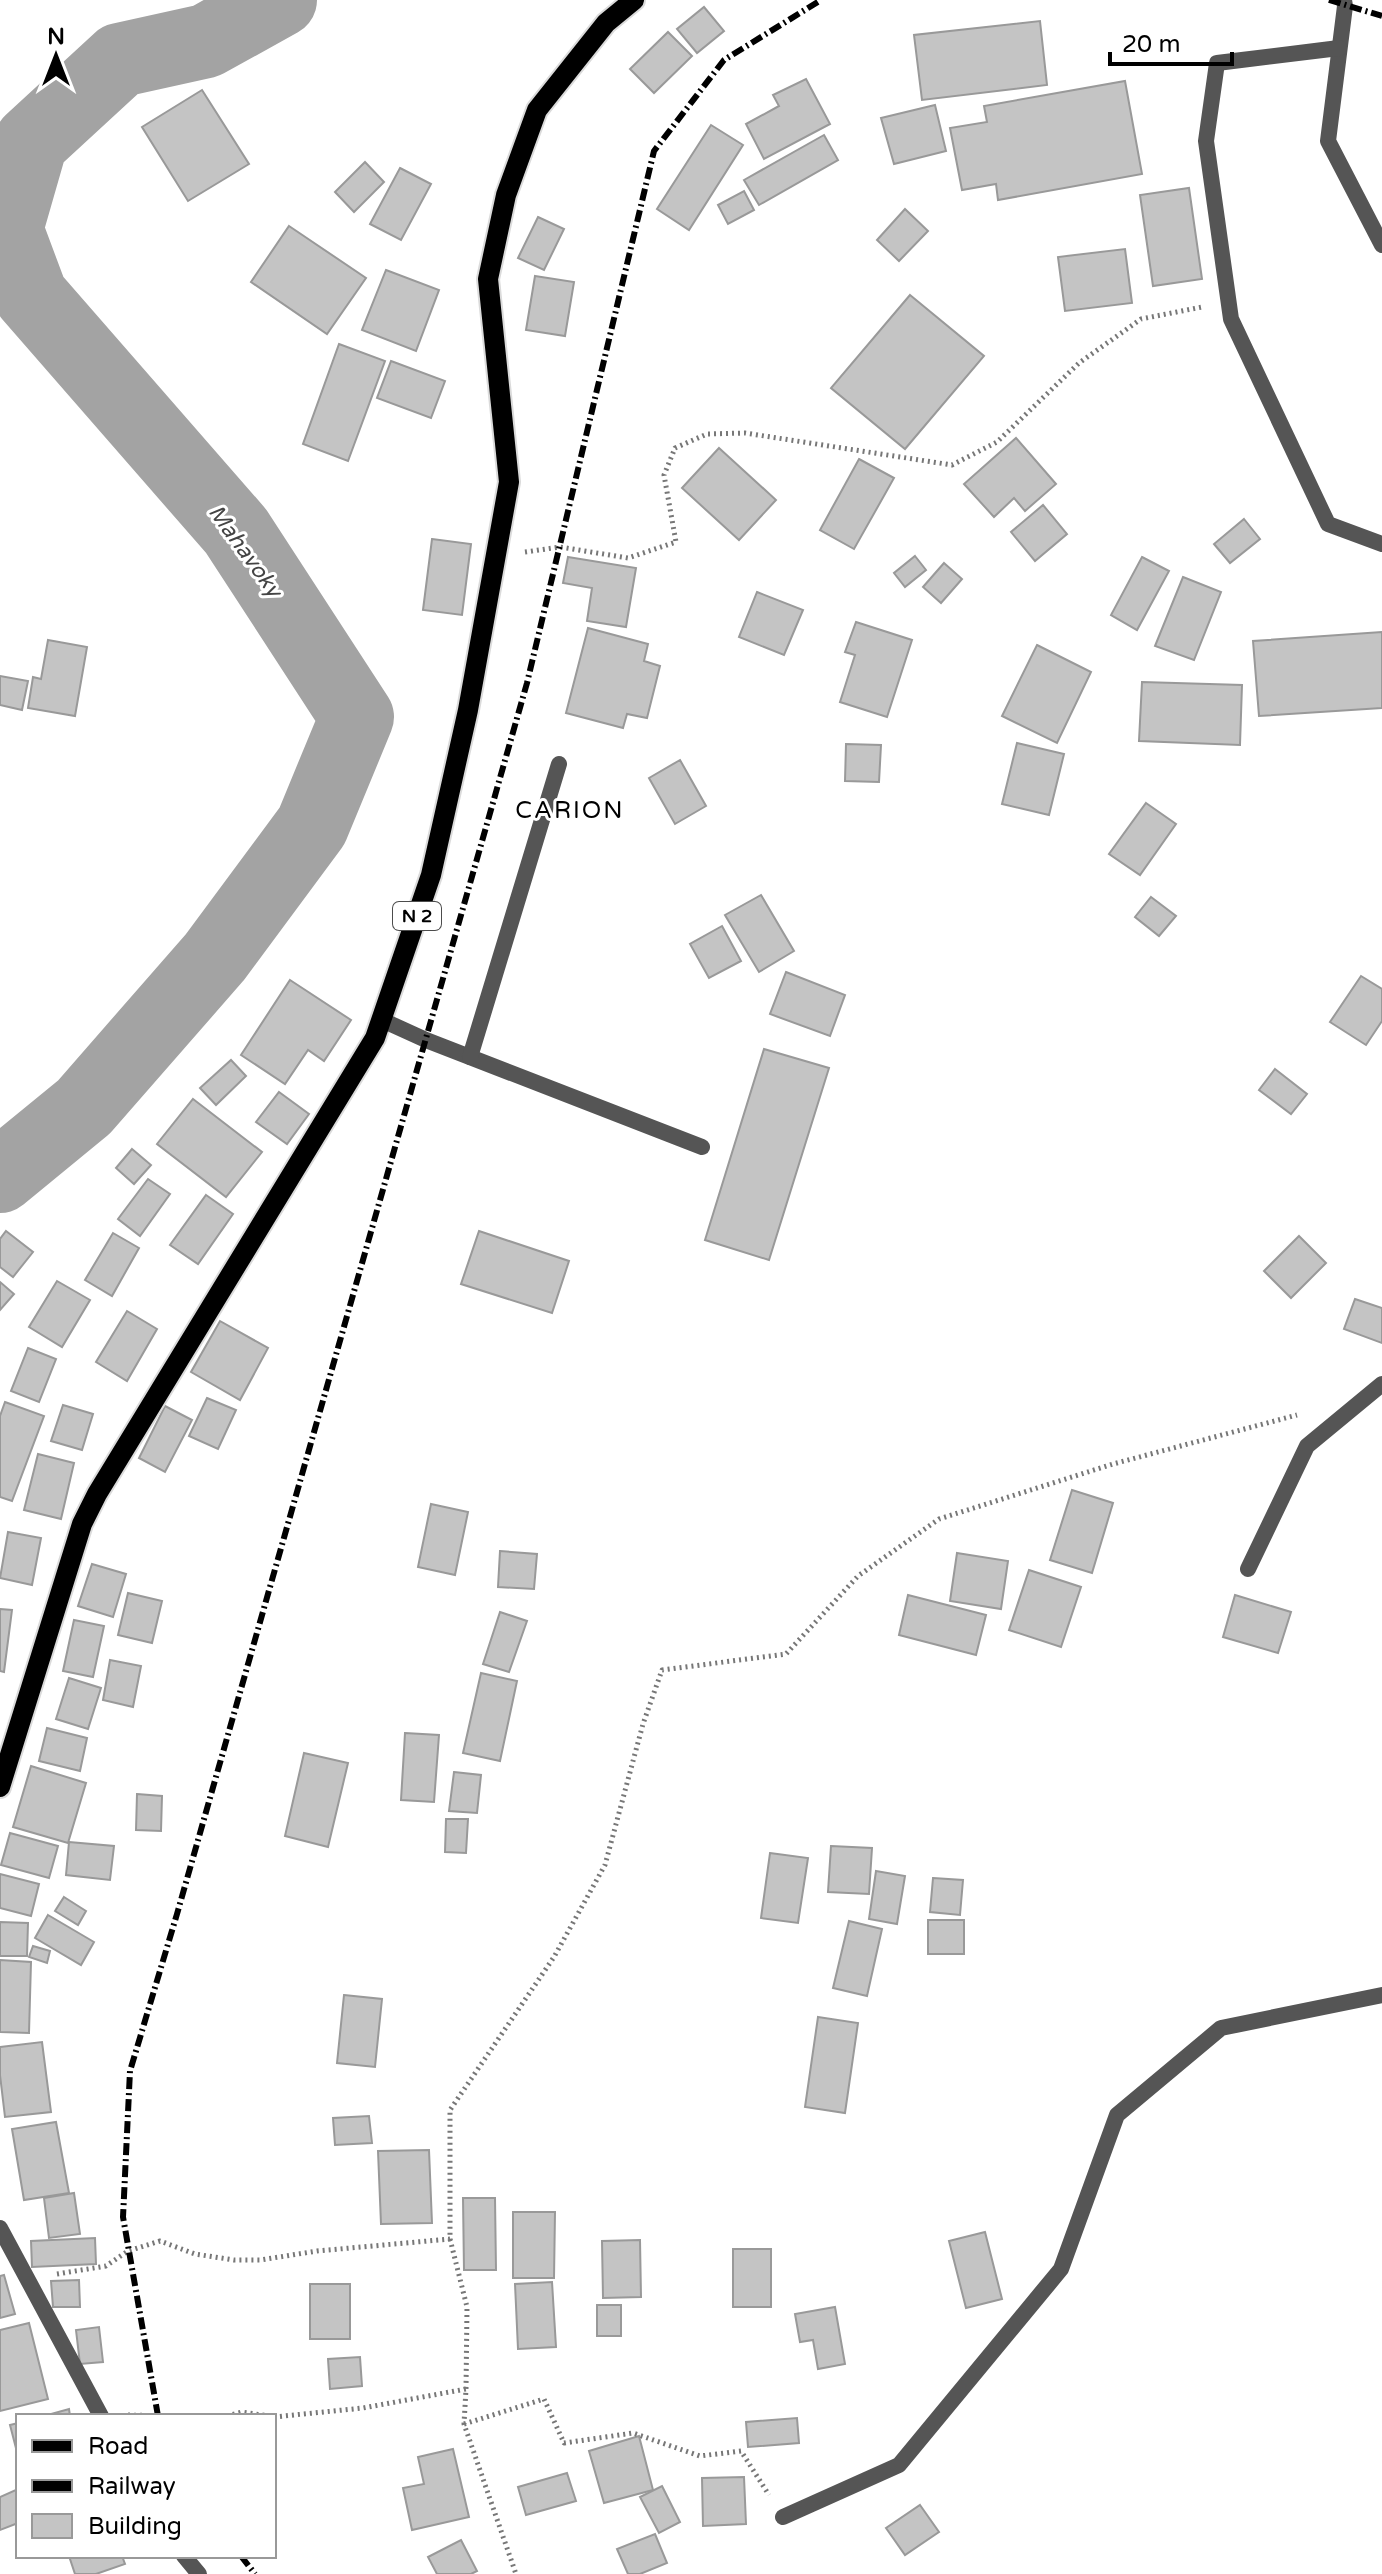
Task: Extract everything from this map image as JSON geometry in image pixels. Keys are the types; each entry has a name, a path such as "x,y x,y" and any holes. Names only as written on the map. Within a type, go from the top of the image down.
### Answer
{"main road":[{"name":"N 2","path":"0,1787 82,1524 375,1038 382,1020 431,875 468,710 509,482 488,279 506,195 537,110 606,23 634,0"}],"street":[{"path":"1344,0 1328,141 1382,245"},
{"path":"1339,48 1217,63 1206,141 1231,319 1328,524 1382,544"},
{"path":"470,1057 559,764"},
{"path":"382,1020 702,1147"},
{"path":"1248,1569 1307,1446 1382,1384"},
{"path":"783,2517 899,2465 909,2453 1061,2269 1117,2115 1221,2028 1382,1995"},
{"path":"0,2228 99,2414"},
{"path":"186,2558 199,2574"}],"path":[{"path":"496,556 560,547 628,558 676,542 664,475 675,448 707,434 745,433 952,465 997,442 1079,363 1141,319 1229,301"},
{"path":"516,2574 464,2424 467,2307 450,2239 450,2110 554,1957 605,1865 643,1724 662,1670 786,1654 858,1576 939,1519 1113,1464 1302,1414"},
{"path":"32,2287 45,2276 106,2266 128,2251 160,2241 195,2254 260,2260 317,2251 450,2239"},
{"path":"276,2416 363,2408 466,2389"},
{"path":"464,2424 544,2399 564,2443 633,2433 700,2456 741,2451 783,2517"},
{"path":"234,2414 257,2414"}],"building":[{"path":"704,7 724,31 697,53 677,29"},
{"path":"1040,21 1047,85 922,100 914,35"},
{"path":"668,32 692,56 654,93 630,69"},
{"path":"806,79 830,124 764,159 746,124 779,106 773,95"},
{"path":"1125,81 1142,174 998,200 996,184 962,190 950,128 987,122 984,106"},
{"path":"202,90 249,164 188,201 142,127"},
{"path":"935,105 946,151 894,164 881,118"},
{"path":"711,125 743,145 689,230 657,209"},
{"path":"824,135 838,160 759,205 744,180"},
{"path":"365,162 384,182 354,212 335,192"},
{"path":"400,168 431,184 401,240 370,224"},
{"path":"1189,188 1202,279 1153,286 1140,195"},
{"path":"744,191 754,210 728,224 718,205"},
{"path":"905,209 928,231 899,261 877,240"},
{"path":"538,217 564,229 544,270 518,258"},
{"path":"289,226 366,278 327,334 251,282"},
{"path":"1125,249 1132,303 1065,311 1058,257"},
{"path":"386,270 439,290 416,351 362,330"},
{"path":"535,276 574,282 565,336 526,330"},
{"path":"910,295 984,356 905,449 831,388"},
{"path":"339,344 385,361 348,461 303,444"},
{"path":"391,361 445,381 431,418 377,398"},
{"path":"1016,438 1056,484 1025,511 1014,498 994,517 964,484"},
{"path":"719,448 776,500 739,540 682,488"},
{"path":"859,459 894,478 854,549 820,530"},
{"path":"1043,505 1067,534 1035,561 1011,532"},
{"path":"1244,519 1260,539 1230,563 1214,544"},
{"path":"432,539 471,544 462,615 423,610"},
{"path":"915,556 926,570 905,587 894,573"},
{"path":"568,557 636,568 626,627 587,621 592,588 563,583"},
{"path":"1142,557 1169,571 1137,630 1111,615"},
{"path":"944,563 962,579 941,603 923,587"},
{"path":"1183,577 1221,592 1194,660 1155,646"},
{"path":"757,592 803,610 784,655 739,637"},
{"path":"856,622 912,640 887,717 840,702 855,655 845,652"},
{"path":"588,628 648,644 644,661 660,666 647,718 627,714 623,728 566,713"},
{"path":"1382,632 1382,708 1259,716 1253,641"},
{"path":"48,640 87,647 75,716 28,708 33,677 41,679"},
{"path":"1037,645 1091,672 1057,743 1002,716"},
{"path":"0,676 28,681 22,710 0,705"},
{"path":"1142,682 1242,685 1240,745 1139,741"},
{"path":"1017,743 1064,754 1049,815 1002,804"},
{"path":"846,744 881,745 879,782 845,781"},
{"path":"680,760 706,806 675,824 649,778"},
{"path":"1146,803 1176,824 1140,875 1109,854"},
{"path":"761,895 794,951 759,972 725,915"},
{"path":"1151,897 1176,916 1159,936 1135,917"},
{"path":"722,926 741,961 709,978 690,944"},
{"path":"786,972 845,995 830,1036 770,1014"},
{"path":"1361,976 1382,989 1382,1021 1366,1045 1330,1022"},
{"path":"290,980 351,1020 324,1061 308,1050 285,1084 241,1055"},
{"path":"764,1049 829,1068 769,1260 705,1240"},
{"path":"231,1060 246,1076 216,1105 200,1088"},
{"path":"1275,1069 1307,1094 1291,1114 1259,1090"},
{"path":"279,1092 309,1114 287,1144 256,1122"},
{"path":"193,1099 262,1152 226,1197 157,1144"},
{"path":"132,1149 151,1165 134,1184 116,1168"},
{"path":"148,1179 170,1194 140,1236 118,1219"},
{"path":"206,1195 233,1214 198,1264 170,1245"},
{"path":"6,1231 33,1252 13,1277 0,1267 0,1239"},
{"path":"479,1231 569,1261 552,1313 461,1284"},
{"path":"113,1233 139,1248 112,1296 85,1280"},
{"path":"1299,1236 1326,1263 1291,1298 1264,1271"},
{"path":"57,1281 90,1300 62,1347 29,1327"},
{"path":"0,1282 14,1294 0,1310"},
{"path":"1355,1299 1382,1308 1382,1343 1344,1329"},
{"path":"127,1311 157,1329 127,1381 96,1362"},
{"path":"220,1321 268,1348 240,1400 191,1372"},
{"path":"28,1348 56,1359 39,1402 11,1391"},
{"path":"207,1398 236,1410 218,1449 189,1436"},
{"path":"5,1402 44,1416 12,1501 0,1497 0,1416"},
{"path":"63,1405 93,1414 82,1450 51,1441"},
{"path":"165,1406 192,1420 165,1472 139,1458"},
{"path":"38,1454 74,1463 61,1519 24,1510"},
{"path":"1072,1490 1113,1503 1092,1573 1050,1560"},
{"path":"431,1504 468,1512 455,1575 418,1567"},
{"path":"8,1532 41,1538 32,1585 0,1578"},
{"path":"500,1551 537,1554 534,1589 498,1587"},
{"path":"957,1553 1008,1561 1001,1609 950,1601"},
{"path":"92,1564 126,1574 113,1617 78,1606"},
{"path":"1029,1570 1081,1587 1061,1647 1009,1630"},
{"path":"128,1593 162,1601 152,1643 118,1635"},
{"path":"908,1595 986,1615 976,1655 899,1635"},
{"path":"1235,1595 1291,1612 1278,1653 1223,1637"},
{"path":"0,1609 12,1610 4,1672 0,1671"},
{"path":"500,1612 527,1621 509,1672 483,1664"},
{"path":"74,1620 104,1626 93,1677 63,1671"},
{"path":"110,1660 141,1666 133,1707 103,1700"},
{"path":"481,1673 517,1681 500,1761 463,1753"},
{"path":"69,1678 101,1688 88,1729 56,1719"},
{"path":"47,1728 87,1738 80,1771 39,1761"},
{"path":"405,1733 439,1735 434,1802 401,1800"},
{"path":"304,1753 348,1763 328,1847 285,1836"},
{"path":"31,1766 86,1783 68,1843 13,1827"},
{"path":"454,1772 481,1775 477,1813 449,1811"},
{"path":"137,1794 162,1796 161,1831 136,1830"},
{"path":"446,1819 468,1819 466,1853 445,1852"},
{"path":"10,1833 58,1846 49,1878 1,1865"},
{"path":"69,1842 114,1846 110,1880 66,1875"},
{"path":"831,1846 872,1848 869,1894 828,1892"},
{"path":"770,1853 808,1858 798,1923 761,1918"},
{"path":"876,1871 905,1876 897,1924 869,1919"},
{"path":"0,1874 39,1884 31,1916 0,1908"},
{"path":"933,1878 963,1880 960,1915 930,1912"},
{"path":"64,1897 86,1911 78,1925 55,1911"},
{"path":"48,1915 94,1942 81,1965 35,1938"},
{"path":"928,1920 964,1920 964,1954 928,1954"},
{"path":"849,1921 882,1929 867,1996 833,1988"},
{"path":"0,1922 28,1923 27,1956 0,1956"},
{"path":"33,1946 50,1951 47,1963 29,1957"},
{"path":"0,1960 31,1962 29,2033 0,2032"},
{"path":"344,1995 382,1999 375,2067 337,2063"},
{"path":"818,2017 858,2023 845,2113 805,2107"},
{"path":"42,2042 51,2112 5,2117 0,2047"},
{"path":"369,2116 372,2143 335,2145 333,2118"},
{"path":"56,2122 69,2193 24,2200 12,2129"},
{"path":"429,2150 432,2223 381,2224 378,2151"},
{"path":"74,2193 80,2234 49,2238 44,2198"},
{"path":"463,2198 495,2198 496,2270 464,2270"},
{"path":"513,2212 555,2212 554,2278 513,2278"},
{"path":"985,2232 1002,2299 966,2308 949,2241"},
{"path":"95,2238 96,2264 32,2267 31,2241"},
{"path":"640,2240 641,2297 603,2298 602,2241"},
{"path":"733,2249 771,2249 771,2307 733,2307"},
{"path":"4,2275 15,2314 0,2318 0,2276"},
{"path":"79,2280 80,2307 53,2307 51,2281"},
{"path":"552,2282 556,2347 518,2349 515,2284"},
{"path":"310,2284 350,2284 350,2339 310,2339"},
{"path":"597,2305 621,2305 621,2336 597,2336"},
{"path":"835,2307 845,2364 818,2369 813,2340 800,2342 795,2314"},
{"path":"29,2323 48,2399 0,2411 0,2330"},
{"path":"99,2327 103,2362 80,2364 76,2330"},
{"path":"360,2357 362,2386 330,2389 328,2359"},
{"path":"69,2409 70,2414 51,2414"},
{"path":"797,2418 799,2443 748,2447 746,2422"},
{"path":"16,2424 16,2448 10,2425"},
{"path":"639,2436 653,2490 604,2503 589,2451"},
{"path":"453,2449 469,2517 412,2530 403,2488 424,2484 418,2457"},
{"path":"567,2473 576,2501 526,2515 518,2487"},
{"path":"744,2477 746,2524 703,2526 702,2478"},
{"path":"662,2486 680,2522 659,2533 640,2497"},
{"path":"16,2490 16,2524 0,2530 0,2497"},
{"path":"920,2505 939,2532 905,2555 886,2528"},
{"path":"655,2534 667,2563 640,2574 628,2574 617,2549"},
{"path":"461,2540 477,2571 471,2574 437,2574 428,2557"},
{"path":"70,2558 123,2558 125,2564 96,2574 75,2574"}],"waterway":[{"name":"Mahavoky","path":"0,1176 84,1107 215,957 312,826 357,717 236,531 31,296 6,229 31,142 120,60 206,41 280,0"}],"railway":[{"path":"158,2414 123,2217 130,2071 527,683 654,151 724,60 821,0"},
{"path":"1329,0 1382,16"},
{"path":"243,2558 255,2574"}],"district":[{"name":"CARION","path":"570,810"}]}
